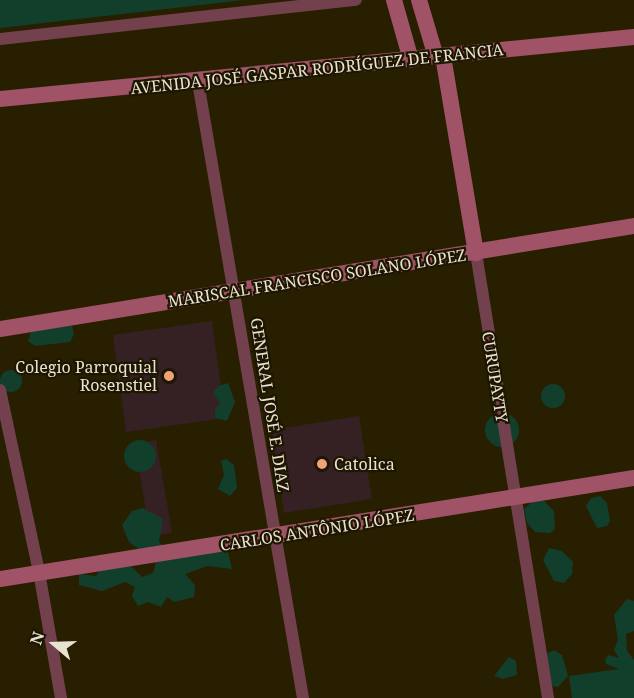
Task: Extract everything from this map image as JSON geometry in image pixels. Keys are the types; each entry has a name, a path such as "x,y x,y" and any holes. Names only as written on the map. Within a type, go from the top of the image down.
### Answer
{"street":[{"path":"0,39 356,0"},
{"path":"394,0 411,60"},
{"name":"CURUPAYTY","path":"419,0 439,57 476,253 548,698"},
{"name":"AVENIDA JOSÉ GASPAR RODRÍGUEZ DE FRANCIA","path":"0,99 198,82 634,38"},
{"name":"GENERAL JOSÉ E. DIAZ","path":"198,82 303,698"},
{"name":"MARISCAL FRANCISCO SOLANO LÓPEZ","path":"0,329 634,226"},
{"path":"0,390 39,572 60,698"},
{"name":"CARLOS ANTÔNIO LÓPEZ","path":"0,579 515,499 634,478"}],"shaded area":[{"name":"Colegio Parroquial Rosenstiel","path":"212,321 225,418 126,432 113,335"},
{"name":"Catolica","path":"359,416 372,499 284,513 272,430"},
{"path":"156,440 172,533 150,536 135,444"}],"green space":[{"path":"0,0 244,0 0,28"},
{"path":"72,325 74,334 70,342 35,346 28,341 31,332"},
{"path":"11,370 19,373 22,381 19,389 11,392 3,389 0,381 3,373"},
{"path":"228,383 235,402 227,421 215,418 215,410 220,403 213,393 218,386"},
{"path":"553,384 562,387 565,396 562,405 553,408 544,405 541,396 544,387"},
{"path":"502,413 514,418 519,430 514,442 502,447 490,442 485,430 490,418"},
{"path":"140,440 151,445 156,456 151,467 140,472 129,467 124,456 129,445"},
{"path":"226,459 234,465 237,488 230,496 218,489 224,475 221,461"},
{"path":"600,496 607,503 610,521 607,526 597,528 586,506 591,498"},
{"path":"534,500 543,500 554,511 555,529 550,533 535,532 527,523 524,509"},
{"path":"143,508 163,519 159,542 164,546 228,552 232,569 207,566 185,574 195,585 194,597 174,602 167,597 161,607 148,602 138,606 132,596 135,587 125,582 102,591 79,585 79,574 96,576 102,566 130,565 142,577 153,573 156,562 129,542 122,525 132,511"},
{"path":"549,548 562,551 573,562 572,574 564,583 554,581 543,560"},
{"path":"627,599 634,601 634,631 626,634 627,651 634,660 634,698 572,698 569,676 619,669 606,664 605,659 609,655 619,658 614,650 618,640 614,615"},
{"path":"554,650 562,655 568,676 558,687 552,686 544,655"},
{"path":"509,657 516,661 517,675 503,679 494,676"}],"place":[{"name":"Colegio Parroquial Rosenstiel","path":"169,376"},
{"name":"Catolica","path":"322,464"}]}
